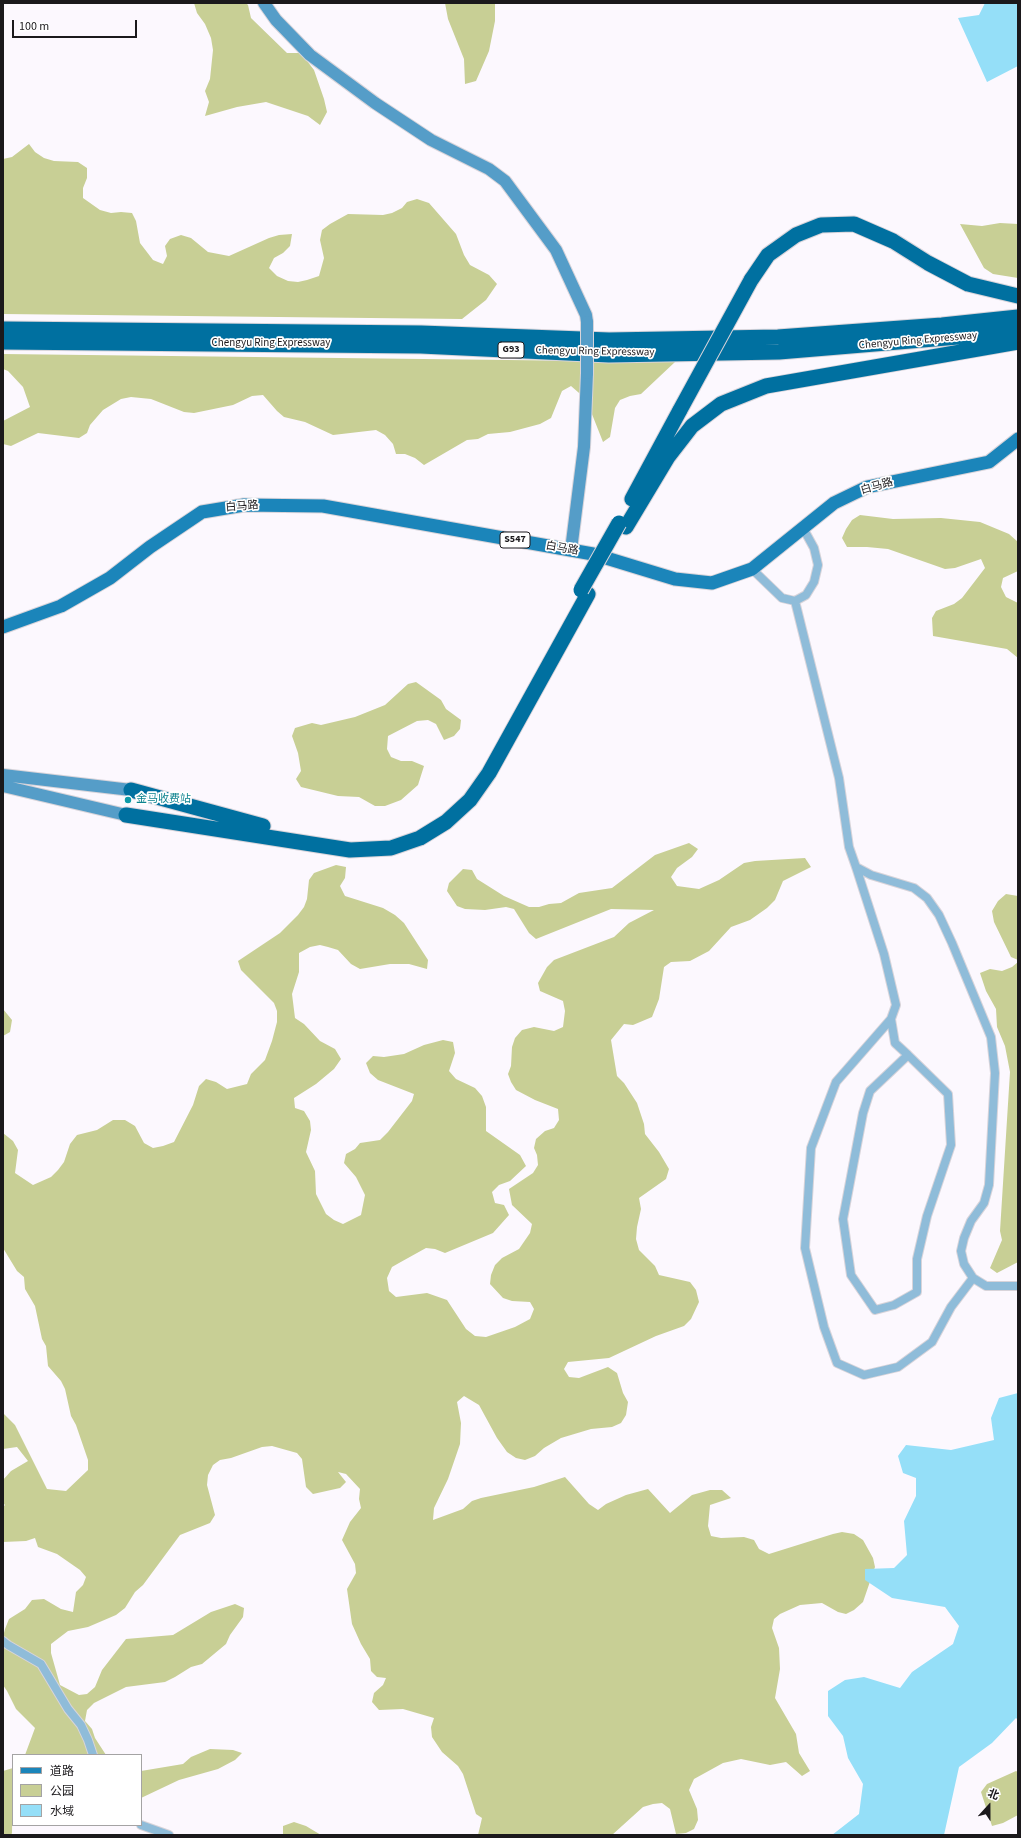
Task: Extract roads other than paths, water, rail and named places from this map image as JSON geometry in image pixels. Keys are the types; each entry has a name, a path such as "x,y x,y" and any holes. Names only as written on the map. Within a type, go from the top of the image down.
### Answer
{"highway":[{"path":"131,790 252,824 320,838 351,841 388,840 416,830 436,818 464,794 482,769 622,525 680,410 751,280 768,255 796,235 821,225 854,224 893,241 928,263 968,284 1018,296"},
{"name":"Chengyu Ring Expressway","path":"3,329 421,333 609,340 778,337 942,325 1018,317"},
{"name":"Chengyu Ring Expressway","path":"3,342 420,346 610,355 779,352 1018,332"},
{"path":"622,525 668,457 692,426 722,404 766,386 1018,342"},
{"path":"126,815 350,850 391,848 420,838 446,822 470,800 489,773 584,592"}],"main road":[{"name":"白马路","path":"3,627 62,606 110,578 150,547 202,512 244,505 323,506 593,554 675,579 712,583 752,569 834,503 867,487 989,462 1018,439"}],"street":[{"path":"264,3 276,20 306,50 375,104 431,140 489,169 505,181 556,250 586,315 587,373 584,446 571,550"},
{"path":"752,569 782,598 795,601 806,595 814,582 818,565 814,548 803,528"},
{"path":"795,601 838,770 849,847 886,961 896,1005 891,1019 836,1082 811,1148 805,1248 824,1327 837,1363 864,1375 898,1367 932,1342 951,1307 973,1278"},
{"path":"3,775 131,790"},
{"path":"3,786 126,815"},
{"path":"856,867 871,875 914,888 927,898 939,915 952,943 991,1037 995,1074 989,1185 984,1203 971,1221 964,1238 961,1251 964,1264 973,1278 986,1286 1018,1286"},
{"path":"891,1019 895,1043 908,1055 948,1094 951,1144 927,1216 917,1259 917,1292 894,1305 875,1310 850,1275 843,1219 864,1113 870,1091 908,1055"},
{"path":"3,1640 8,1645 40,1664 68,1709 81,1725 93,1754"},
{"path":"142,1825 169,1835"}],"water":[{"path":"985,3 1018,3 1018,66 987,82 958,18 979,15"},
{"path":"1018,1393 1018,1720 1016,1718 992,1743 959,1767 944,1835 832,1835 859,1814 863,1784 848,1758 843,1736 828,1716 828,1691 845,1680 864,1677 900,1688 912,1672 953,1644 959,1626 945,1607 892,1598 865,1580 865,1569 894,1568 907,1555 904,1521 916,1496 916,1478 903,1473 898,1456 906,1445 951,1450 994,1440 991,1418 999,1398"}],"place":[{"name":"金马收费站","path":"128,800"}]}
